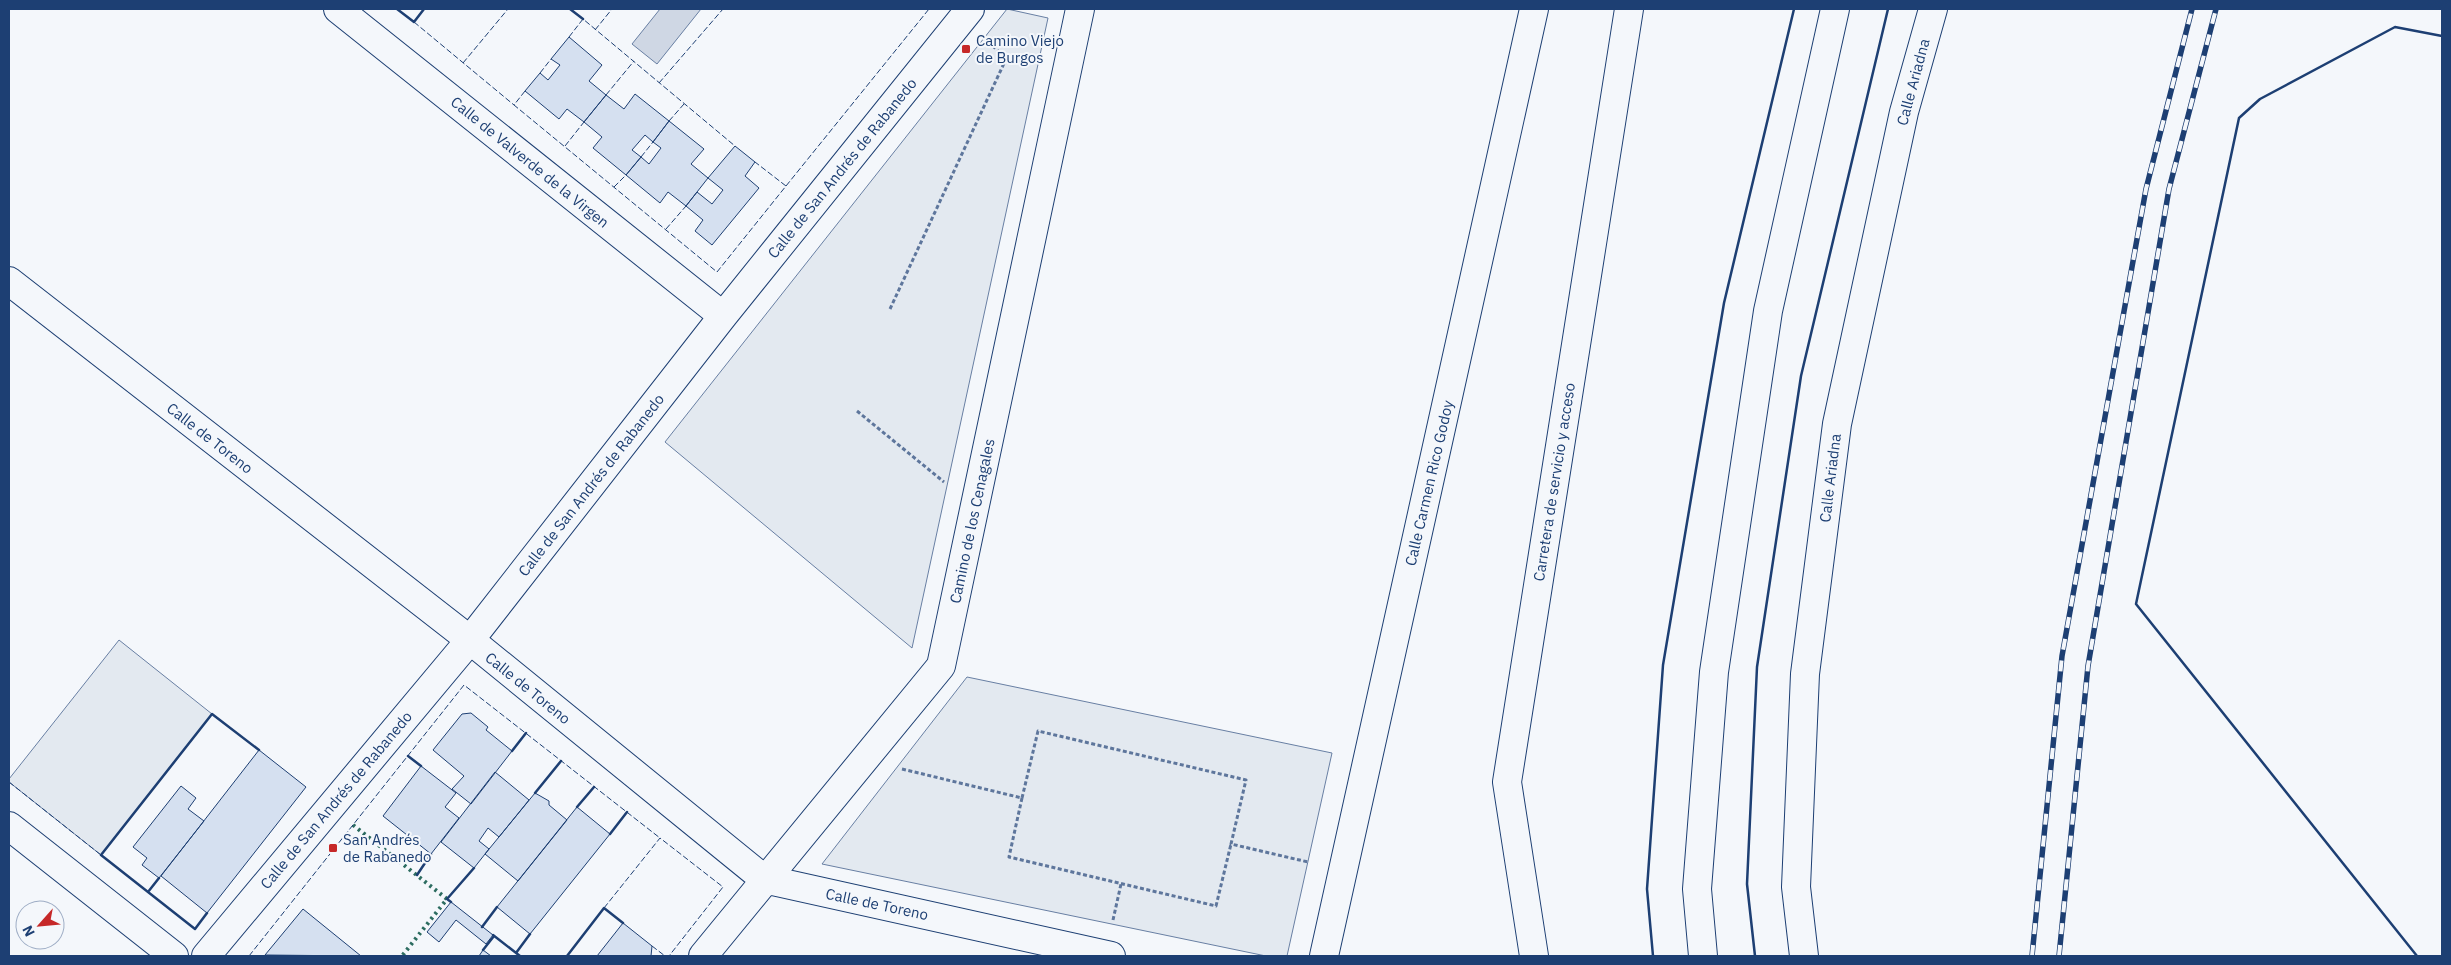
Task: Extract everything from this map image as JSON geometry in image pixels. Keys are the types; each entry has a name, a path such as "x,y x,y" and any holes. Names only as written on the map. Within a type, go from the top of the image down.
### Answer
{"main road":[{"name":"Calle de Valverde de la Virgen","path":"338,9 722,316"},
{"name":"Calle de San Andrés de Rabanedo","path":"206,956 470,640 722,316 970,9"},
{"name":"Camino de los Cenagales","path":"703,956 764,879 941,666 1080,9"},
{"name":"Calle Carmen Rico Godoy","path":"1324,956 1534,9"},
{"name":"Carretera de servicio y acceso","path":"1534,956 1507,782 1629,9"},
{"path":"1703,956 1697,889 1714,672 1768,311 1836,9"},
{"name":"Calle Ariadna","path":"1804,956 1796,887 1806,674 1837,424 1904,112 1933,9"},
{"name":"Calle de Toreno","path":"9,281 470,640 764,879 1111,956"},
{"path":"9,826 174,956"}],"path":[{"path":"984,38 1006,59 1038,65"},
{"path":"890,309 1006,59"},
{"path":"857,411 948,484"},
{"path":"1038,731 1246,780 1216,906 1008,857 1022,798 1038,731"},
{"path":"865,759 1022,798"},
{"path":"1231,844 1343,871"}],"shaded area":[{"path":"660,9 701,9 657,64 632,44"},
{"path":"1007,9 1048,18 912,648 665,442"},
{"path":"119,640 212,714 101,855 9,782 9,779"},
{"path":"967,677 1332,753 1287,956 1266,956 822,864"}],"building":[{"path":"569,37 602,65 589,81 606,95 584,122 567,109 559,119 525,91 540,73 548,80 560,65 551,59"},
{"path":"635,94 669,121 653,142 645,135 632,150 641,157 626,175 593,148 602,137 584,122 606,95 624,109"},
{"path":"669,121 704,149 691,164 708,178 686,206 668,192 660,203 626,175 641,157 649,164 661,148 653,142"},
{"path":"735,146 755,162 745,176 759,188 712,245 695,231 703,220 686,206 697,192 712,204 723,190 708,178"},
{"path":"471,713 488,727 486,730 512,751 471,804 452,789 464,776 433,750 462,714"},
{"path":"259,750 306,787 207,913 161,876"},
{"path":"421,766 456,793 445,807 459,818 431,854 383,816"},
{"path":"495,772 529,800 499,837 488,828 479,841 489,849 474,868 441,842"},
{"path":"181,786 196,798 188,809 204,821 159,878 142,865 147,858 133,847"},
{"path":"535,793 549,801 549,805 567,820 518,881 485,854"},
{"path":"577,807 610,834 530,934 497,907"},
{"path":"451,902 493,935 486,944 456,920 439,942 427,932"},
{"path":"303,909 361,956 265,955"},
{"path":"623,923 652,946 651,956 597,956"},
{"path":"483,950 491,956 479,956"}],"railway":[{"path":"2032,956 2062,656 2146,189 2192,9"},
{"path":"2059,956 2088,666 2169,189 2216,9"}],"hedge":[{"path":"353,825 447,899 402,956"}],"fence":[{"path":"463,63 508,9"},
{"path":"595,30 612,9"},
{"path":"659,83 723,9"},
{"path":"786,186 929,9"},
{"path":"569,37 583,19 735,146"},
{"path":"414,22 514,105"},
{"path":"540,73 551,59"},
{"path":"606,95 634,61"},
{"path":"525,91 514,105 717,272 786,186 755,162"},
{"path":"669,121 684,104"},
{"path":"565,146 584,122"},
{"path":"641,157 653,142"},
{"path":"614,187 626,175"},
{"path":"666,229 686,206"},
{"path":"249,956 464,685 660,838"},
{"path":"9,782 101,855"},
{"path":"604,908 660,838 723,887 669,956"},
{"path":"652,946 665,956"}],"wall":[{"path":"397,9 414,22 424,9"},
{"path":"570,9 583,19"},
{"path":"1653,956 1647,889 1663,665 1724,303 1794,9"},
{"path":"1755,956 1747,884 1757,667 1801,376 1888,9"},
{"path":"2417,956 2136,604 2239,118 2260,99 2395,27 2442,36"},
{"path":"148,892 101,855 212,714 259,750"},
{"path":"512,751 526,733"},
{"path":"408,756 421,766"},
{"path":"535,793 561,761"},
{"path":"577,807 594,787"},
{"path":"610,834 627,812"},
{"path":"417,875 431,854"},
{"path":"451,902 447,899 474,868"},
{"path":"159,878 148,892 195,929 207,913"},
{"path":"482,927 497,907"},
{"path":"567,956 604,908 623,923"},
{"path":"516,953 530,934"},
{"path":"493,935 520,956"},
{"path":"483,950 494,936"}],"place":[{"name":"Camino Viejo de Burgos","path":"966,49"},
{"name":"San Andrés de Rabanedo","path":"333,848"}]}
